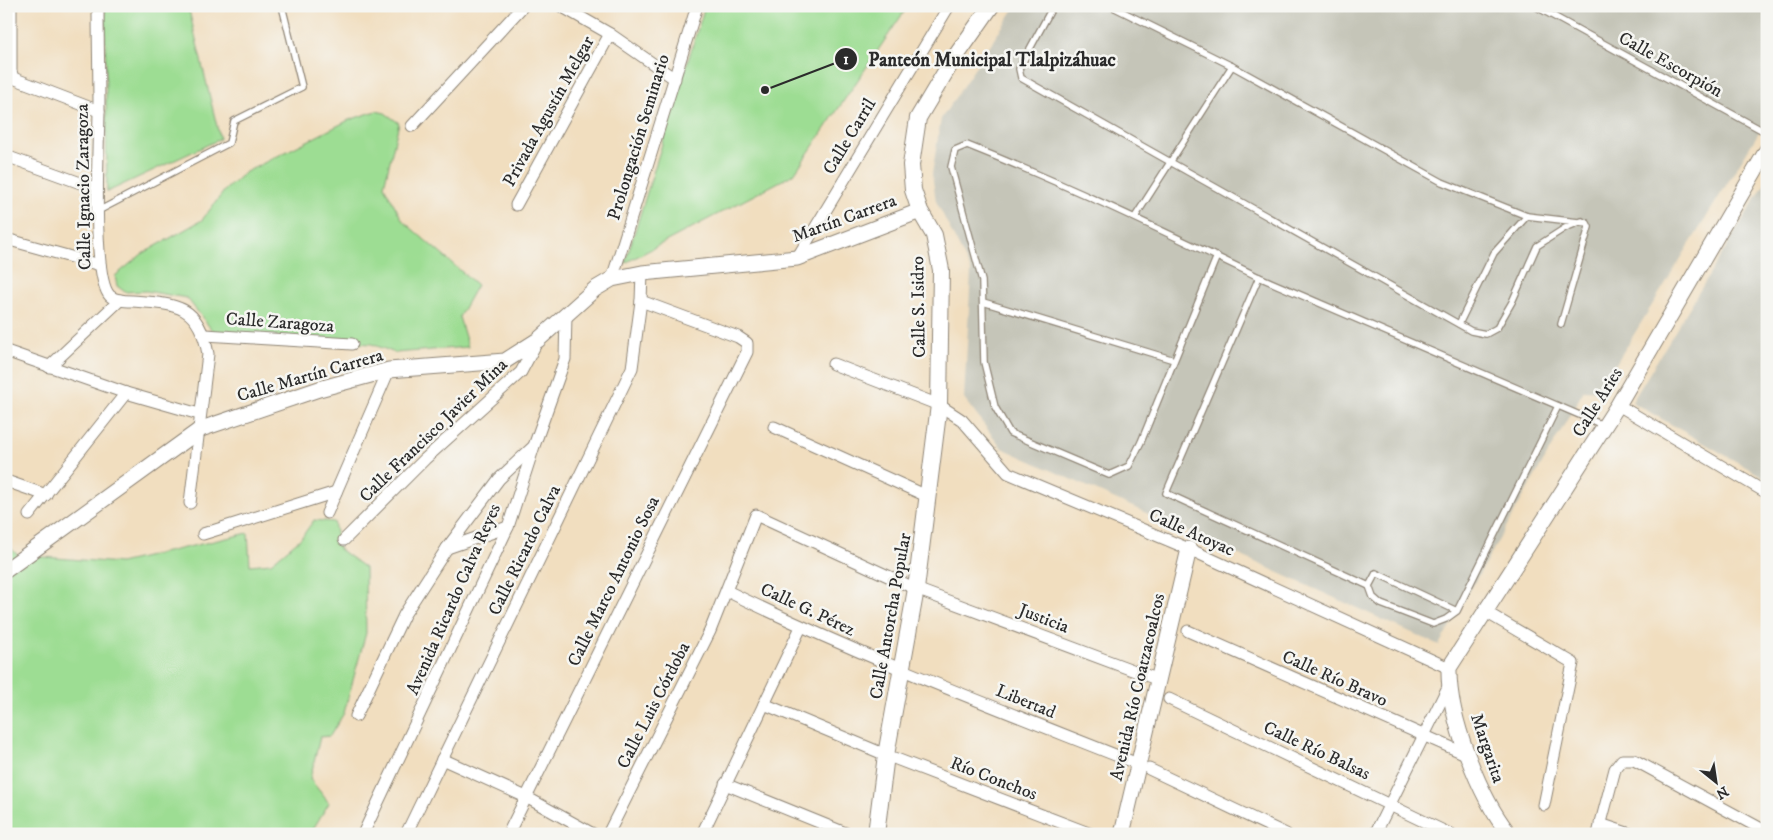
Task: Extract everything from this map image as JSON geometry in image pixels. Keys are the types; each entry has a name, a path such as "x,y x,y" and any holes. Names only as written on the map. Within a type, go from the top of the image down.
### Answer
{"main road":[{"name":"Martín Carrera","path":"920,211 913,190 911,165 918,118 949,66 991,6"},
{"name":"Calle S. Isidro","path":"920,211 934,235 941,270 939,405"},
{"name":"Calle Antorcha Popular","path":"876,834 886,755 916,589 939,405"}],"street":[{"path":"11,6 11,71 13,78 99,110"},
{"name":"Calle Ignacio Zaragoza","path":"98,6 99,110 97,189 100,266 104,287 110,296 120,300"},
{"path":"412,126 523,6"},
{"path":"561,6 610,34 674,79"},
{"name":"Prolongación Seminario","path":"612,279 697,6"},
{"name":"Calle Carril","path":"797,258 949,6"},
{"name":"Privada Agustín Melgar","path":"516,205 610,34"},
{"name":"Calle Aries","path":"1449,668 1618,405 1767,150"},
{"path":"6,156 97,189"},
{"name":"Martín Carrera","path":"642,273 797,258 920,211"},
{"path":"6,239 100,266"},
{"name":"Calle Martín Carrera","path":"6,570 201,429 310,392 390,370 505,361 538,340 595,289 612,279 642,273"},
{"name":"Calle Ricardo Calva","path":"406,834 632,368 641,301 642,273"},
{"path":"49,367 120,300 172,303 188,312 205,335 208,354 199,414 201,429 190,503"},
{"name":"Calle Marco Antonio Sosa","path":"508,834 747,352 747,343 738,337 641,301"},
{"name":"Avenida Ricardo Calva Reyes","path":"363,834 508,527 565,359 566,314"},
{"name":"Calle Zaragoza","path":"205,335 352,344"},
{"name":"Calle Francisco Javier Mina","path":"344,540 425,459 520,372 538,340"},
{"path":"6,351 126,393 199,414"},
{"name":"Calle Atoyac","path":"834,364 939,405 962,420 1008,473 1189,549 1449,668"},
{"path":"327,513 390,370"},
{"path":"29,515 126,393"},
{"path":"1618,405 1767,493"},
{"path":"774,426 929,497"},
{"path":"356,716 404,615 447,548 499,479 534,446"},
{"path":"6,481 46,495"},
{"path":"203,534 336,492"},
{"name":"Justicia","path":"756,515 916,589 1159,680"},
{"name":"Calle Luis Córdoba","path":"608,834 710,631 756,515"},
{"path":"447,548 508,527"},
{"name":"Avenida Río Coatzacoalcos","path":"1122,834 1144,767 1159,680 1189,549"},
{"name":"Calle G. Pérez","path":"727,591 801,627 902,670"},
{"path":"1484,611 1573,663 1544,805"},
{"path":"702,834 801,627"},
{"name":"Calle Río Bravo","path":"1188,631 1423,737 1468,755"},
{"name":"Margarita","path":"1449,668 1449,685 1468,755 1478,782 1500,823 1510,834"},
{"name":"Libertad","path":"902,670 1144,767 1286,834"},
{"path":"1375,834 1449,685"},
{"name":"Calle Río Balsas","path":"1169,700 1389,803 1450,834"},
{"name":"Río Conchos","path":"764,704 886,755 1090,834"},
{"path":"442,759 526,798 593,834"},
{"path":"1630,834 1599,829 1615,769 1622,760 1634,760 1767,832"},
{"path":"726,784 848,834"}],"lane":[{"path":"98,211 229,143 234,121 302,87 282,6"},
{"path":"1053,6 1019,69 1021,78 1471,331 1486,334 1497,328 1512,302 1537,246 1565,228 1582,222"},
{"path":"1111,6 1232,66 1442,182 1527,216 1587,223 1589,227 1561,324"},
{"name":"Calle Escorpión","path":"1539,7 1767,134"},
{"path":"1135,217 1232,66"},
{"path":"1217,256 1129,466 1109,475 1010,432 995,407 984,362 982,282 951,167 955,150 967,145 1030,170 1135,217 1217,256 1259,277 1605,426"},
{"path":"1459,324 1494,252 1527,216"},
{"path":"1259,277 1166,493 1369,586 1373,597 1381,604 1433,624 1446,620 1457,611 1558,406"},
{"path":"983,302 1174,360"},
{"path":"1369,586 1376,573 1457,611"}],"shaded area":[{"path":"1016,6 1767,6 1767,119 1599,391 1584,390 1439,645 1002,448 964,399 971,271 936,201 932,174 941,119"},
{"path":"1767,180 1767,479 1632,402"}],"green space":[{"path":"105,6 188,6 220,139 107,192"},
{"path":"705,6 908,6 794,174 625,263"},
{"path":"376,111 385,113 399,123 384,186 403,221 477,285 459,317 468,347 395,353 372,344 215,334 187,298 146,291 125,292 117,286 115,276 142,254 202,220 225,190 244,173 349,120"},
{"path":"314,520 334,522 339,549 365,568 366,633 344,713 330,736 320,737 310,779 329,803 310,834 6,834 6,544 18,555 120,563 248,533 250,565 271,563 301,538"}],"place":[{"name":"Panteón Municipal Tlalpizáhuac","path":"765,90"}]}
